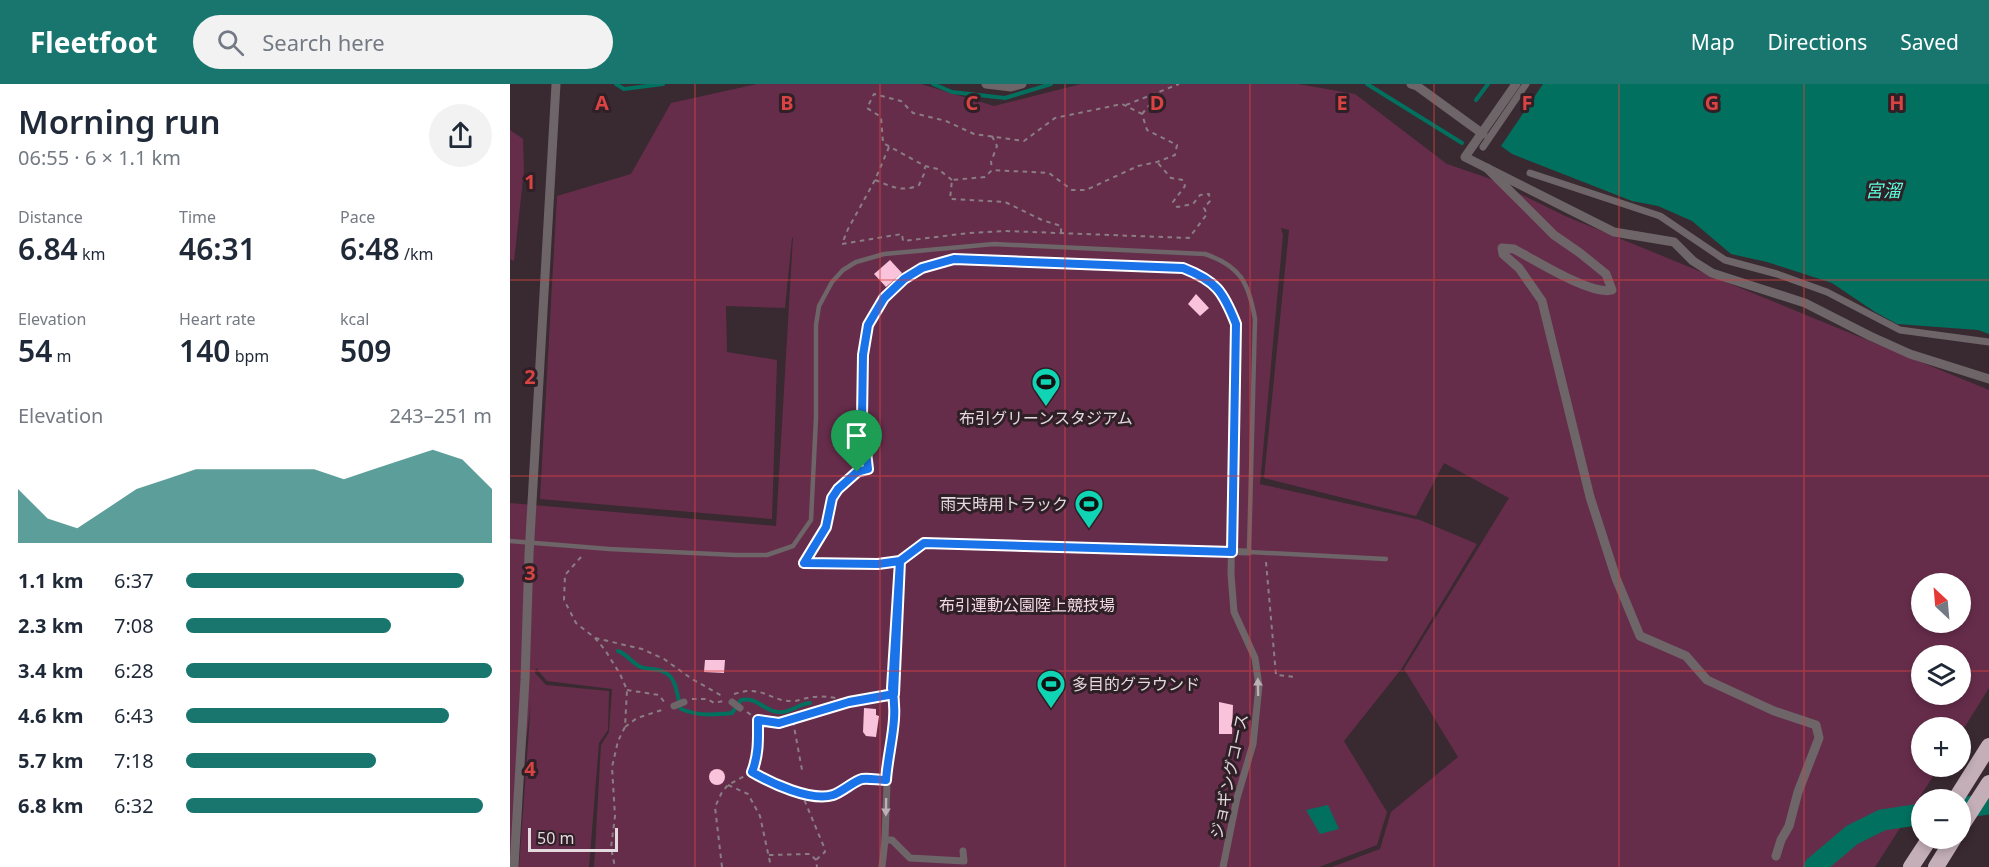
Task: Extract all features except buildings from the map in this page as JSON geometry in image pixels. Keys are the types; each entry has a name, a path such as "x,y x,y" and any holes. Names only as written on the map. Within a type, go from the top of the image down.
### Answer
{"highway":[{"path":"1961,789 1989,746"},
{"path":"1971,812 1988,785"},
{"path":"1911,867 1923,849"},
{"path":"1936,867 1948,849"}],"street":[{"path":"514,867 556,84"},
{"path":"986,84 1011,87 1022,84"},
{"path":"1411,84 1483,134"},
{"path":"1516,84 1465,158 1614,232 1674,242 1693,261 1712,273 1805,303 1910,354 1989,380"},
{"path":"1483,147 1526,84"},
{"path":"1487,168 1554,235 1606,274 1612,290 1604,293 1590,288 1514,249 1502,248 1503,254 1518,268 1542,301 1590,497 1619,587 1640,636 1686,656 1707,680 1774,711 1816,725 1819,738 1798,792 1789,826 1780,840 1776,856"},
{"path":"1530,173 1660,216 1725,260 1778,274 1827,292 1900,330 1989,342"},
{"name":"ジョギングコース","path":"868,469 862,418 863,355 868,325 884,298 904,279 922,268 954,259 1183,268 1203,276 1217,287 1236,324 1232,552 1234,612 1255,658 1259,686 1253,744 1237,798 1223,867"},
{"path":"878,564 900,561 924,543 1249,552"},
{"path":"882,867 888,755 895,716 900,561"},
{"path":"729,700 740,708"},
{"path":"674,706 684,702"},
{"path":"885,840 892,840 910,858 964,861 963,851"}],"lane":[{"path":"510,541 735,555 767,555 793,546 811,520 816,418 816,325 819,306 824,295 843,270 871,257 926,249 994,244 1204,254 1221,260 1238,273 1249,290 1255,319 1249,552 1386,559"}],"path":[{"path":"1125,106 1179,84"},
{"path":"1142,114 1161,92"},
{"path":"874,94 901,101 913,113 946,122 974,134 1024,141 1055,117 1122,104 1142,114 1147,130 1177,146 1175,155 1138,166 1086,190 1072,190 1049,173 992,170 985,177 952,180 938,169 925,166 883,143 881,117 867,108 874,94"},
{"path":"992,136 997,146 991,162 992,170"},
{"path":"889,147 842,244 902,234 903,242 996,231 1189,237 1207,214 1204,208 1210,201 1209,194 1200,195 1192,204 1177,207 1173,202 1185,186 1183,180 1171,178 1157,162"},
{"path":"875,180 890,188 910,189 919,185 925,166"},
{"path":"952,180 950,199 1005,202 1042,220 1061,226 1061,233"},
{"path":"868,469 857,472 838,489 832,498 826,527 804,563 878,564"},
{"path":"1266,553 1276,675 1296,677"},
{"path":"581,557 565,575 564,600 576,623 595,638 620,674 627,690 625,727 618,741 612,766 615,816 611,848 615,867"},
{"path":"595,638 642,649 664,659 692,679 729,700"},
{"path":"627,690 659,695 665,703 674,706"},
{"path":"684,702 696,698 721,703 737,693 754,690 781,700 794,701 818,696 838,698 849,702"},
{"path":"740,708 758,720 779,723 849,702 894,694"},
{"path":"625,727 638,718 674,706"},
{"path":"722,867 714,814 715,807 728,785 752,772 759,746 758,720"},
{"path":"793,720 802,770"},
{"path":"752,772 769,782 815,796 830,796 862,779 886,780"},
{"path":"728,785 748,794 760,816 762,834 771,867"},
{"path":"801,792 824,847 825,852 816,860"},
{"path":"769,855 810,854 816,860 817,867"}],"green space":[{"name":"布引運動公園陸上競技場","path":"757,84 921,84 994,106 1081,84 1298,84 1355,94 1447,164 1488,178 1565,216 1989,390 1989,688 1971,717 1911,717 1911,777 1933,777 1925,789 1911,789 1911,811 1875,867 1332,867 1380,849 1391,812 1458,757 1404,669 1509,498 1444,463 1416,516 1264,478 1289,230 1281,228 1283,235 1260,484 1420,520 1477,544 1402,668 1344,741 1387,812 1377,845 1319,867 594,867 601,745 609,732 612,689 547,681 536,668 535,673 546,685 609,691 608,730 599,743 589,867 519,867 531,702 510,867 510,503 776,526 793,237 785,308 726,306 727,352 777,360 772,519 540,499 557,196 631,174 671,103"},
{"path":"510,130 523,139 524,170 514,261 510,259"}],"water":[{"name":"宮溜","path":"1543,84 1989,84 1989,334 1978,330 1897,324 1832,283 1767,262 1731,254 1692,221 1658,206 1632,201 1512,154 1501,146"},
{"path":"1328,805 1339,829 1320,834 1306,810"}],"waterway":[{"path":"616,84 624,89 663,84"},
{"path":"933,84 952,92 1005,98 1051,84"},
{"path":"1367,84 1462,143"},
{"path":"1476,100 1488,84"},
{"path":"618,651 641,667 664,672 672,678 681,709 693,713 732,713 741,700 752,700 778,712 810,703"},
{"path":"1971,806 1989,804"},
{"path":"1814,867 1852,835 1882,820 1911,816"}],"place":[{"name":"布引グリーンスタジアム","path":"1046,408"},
{"name":"雨天時用トラック","path":"1089,530"},
{"name":"多目的グラウンド","path":"1051,710"}],"route":[{"path":"857,472 845,481 832,498 826,527 804,563 878,564 900,561 892,688 894,694 895,716 892,742 888,755 886,780 862,779 830,796 815,796 769,782 752,772 759,746 758,720 779,723 849,702 894,694 892,688 896,625 900,561 924,543 1232,552 1236,324 1217,287 1203,276 1183,268 954,259 922,268 904,279 884,298 868,325 863,355 862,418 868,469 857,472"}]}
